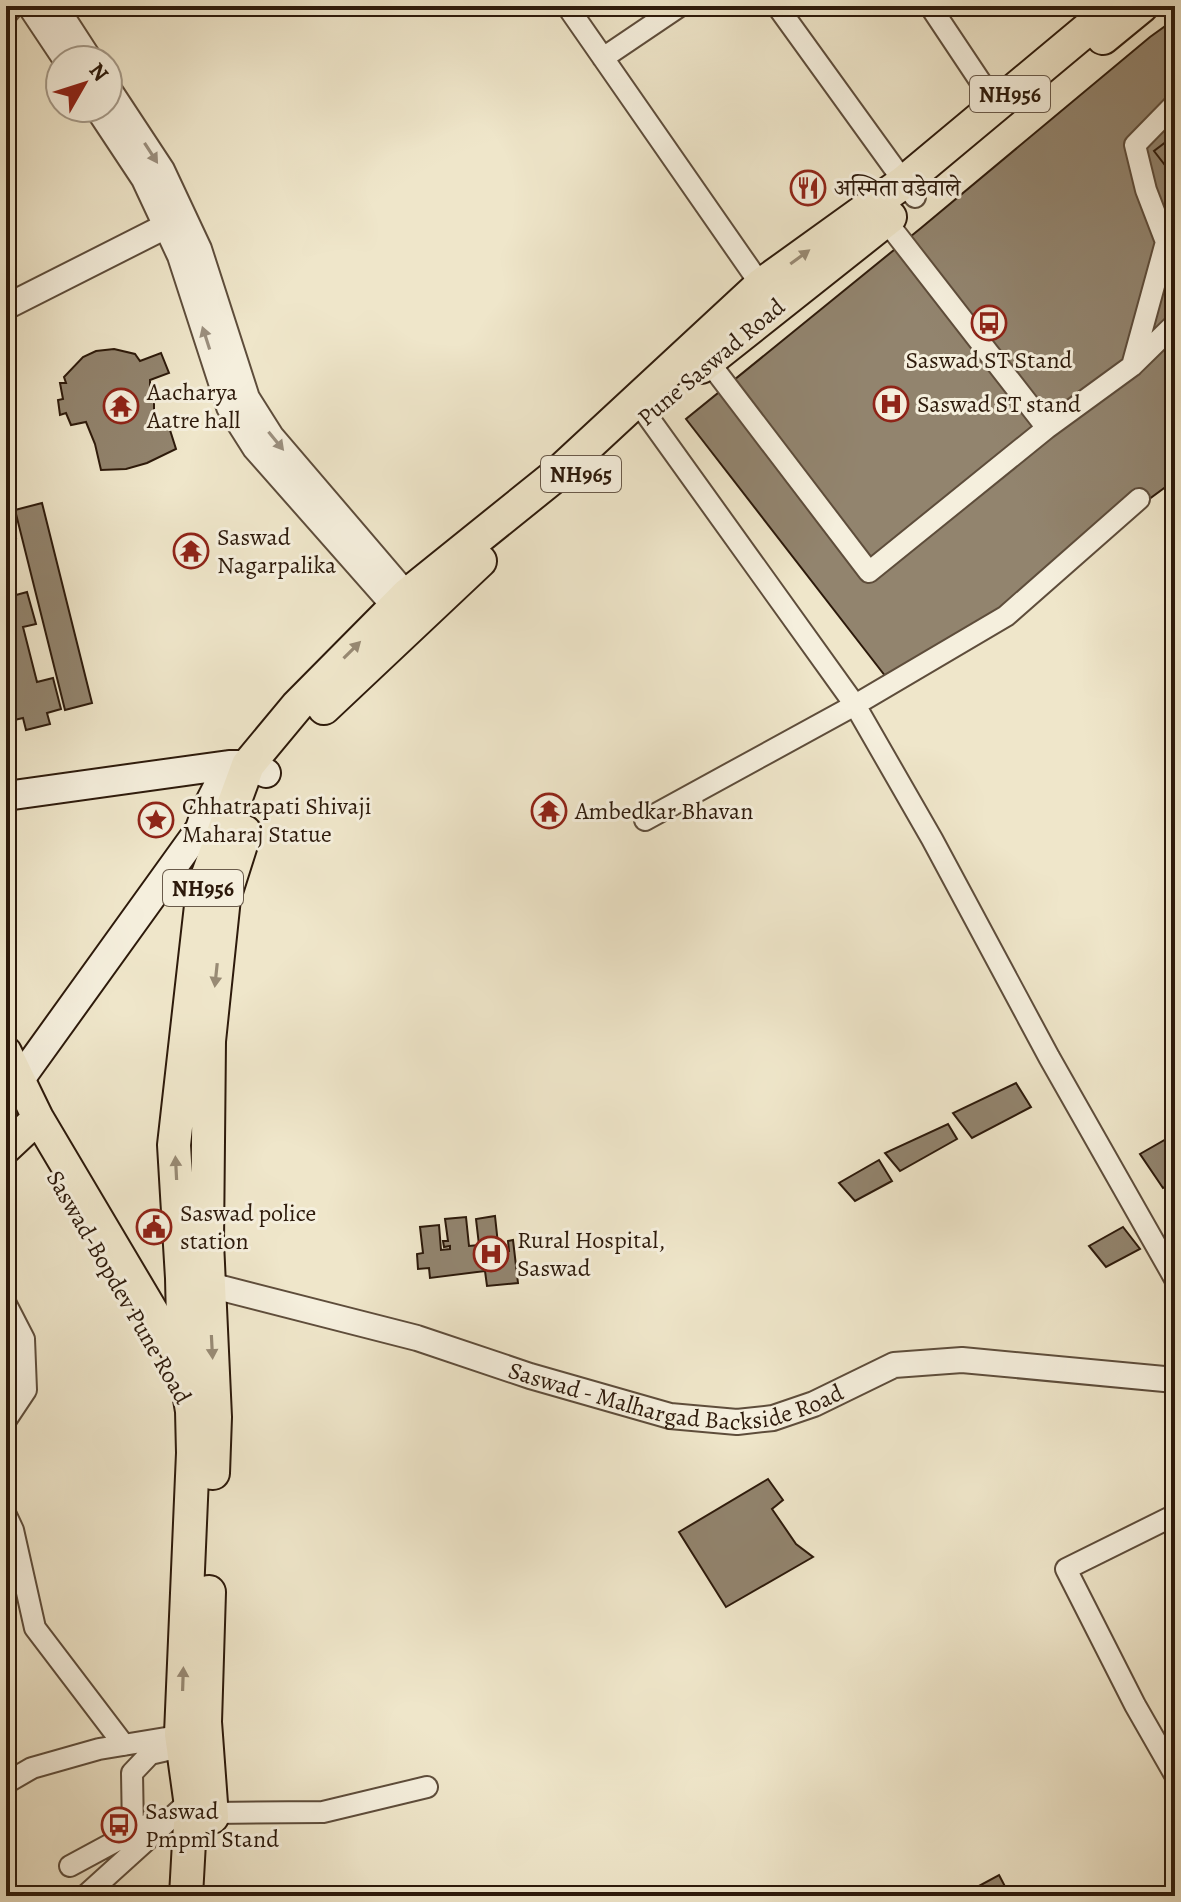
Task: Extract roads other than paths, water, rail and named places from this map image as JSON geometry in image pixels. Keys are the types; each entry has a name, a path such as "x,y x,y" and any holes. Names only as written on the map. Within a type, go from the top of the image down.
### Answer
{"highway":[{"name":"Pune Saswad Road","path":"641,408 668,394 886,221 910,190 996,105 1115,6"},
{"name":"Pune Saswad Road","path":"910,190 1142,6"},
{"name":"NH956","path":"409,611 556,475 641,408 761,285 910,190"},
{"path":"247,768 311,721 409,611"},
{"name":"NH956","path":"207,1423 184,1363 196,1282 207,1242 209,1041 224,898 247,768"},
{"name":"NH956","path":"207,1896 195,1809 190,1738 193,1453 207,1423 196,1282 174,1145 203,888 247,768"},
{"name":"NH956","path":"186,1896 195,1809"}],"main road":[{"path":"6,796 247,768"},
{"path":"24,1132 10,1072 160,873 200,829 207,808 247,768"},
{"name":"Saswad-Bopdev Pune Road","path":"24,1132 184,1363"},
{"name":"Saswad-Bopdev Pune Road","path":"24,1132 207,1423"}],"street":[{"path":"6,12 11,6"},
{"path":"30,6 55,44"},
{"path":"55,6 80,44"},
{"path":"567,6 761,285"},
{"path":"603,58 680,6"},
{"path":"777,6 910,190"},
{"path":"930,6 996,105"},
{"path":"1132,366 1166,242 1146,190 1135,145 1175,104"},
{"path":"124,112 162,170 180,256 229,407 241,408 255,448 409,611"},
{"path":"108,124 175,222"},
{"path":"886,221 1047,428"},
{"path":"6,307 175,222"},
{"path":"708,361 869,572 1047,428 1132,366 1175,324"},
{"path":"641,408 855,705 932,839 1056,1071 1175,1279"},
{"path":"645,820 855,705 1006,616 1139,499"},
{"name":"Saswad - Malhargad Backside Road","path":"196,1282 417,1338 530,1376 670,1416 737,1422 773,1418 814,1404 894,1365 962,1360 1175,1380"},
{"path":"6,1304 24,1339 26,1390 6,1420"},
{"path":"6,1515 13,1530 35,1628 124,1745"},
{"path":"1175,1515 1066,1569 1135,1705 1175,1775"},
{"path":"6,1783 32,1768 99,1749 190,1738"},
{"path":"133,1832 132,1773 150,1754 190,1738"},
{"path":"70,1866 133,1832 195,1809 323,1812 427,1787"},
{"path":"85,1896 195,1809"}],"place":[{"name":"अस्मिता वडेवाले","path":"808,188"},
{"name":"Saswad ST Stand","path":"989,323"},
{"name":"Saswad ST stand","path":"891,404"},
{"name":"Aacharya Aatre hall","path":"121,406"},
{"name":"Saswad Nagarpalika","path":"191,551"},
{"name":"Ambedkar Bhavan","path":"549,811"},
{"name":"Chhatrapati Shivaji Maharaj Statue","path":"156,820"},
{"name":"Saswad police station","path":"154,1227"},
{"name":"Rural Hospital, Saswad","path":"491,1254"},
{"name":"Saswad Pmpml Stand","path":"119,1825"}]}
